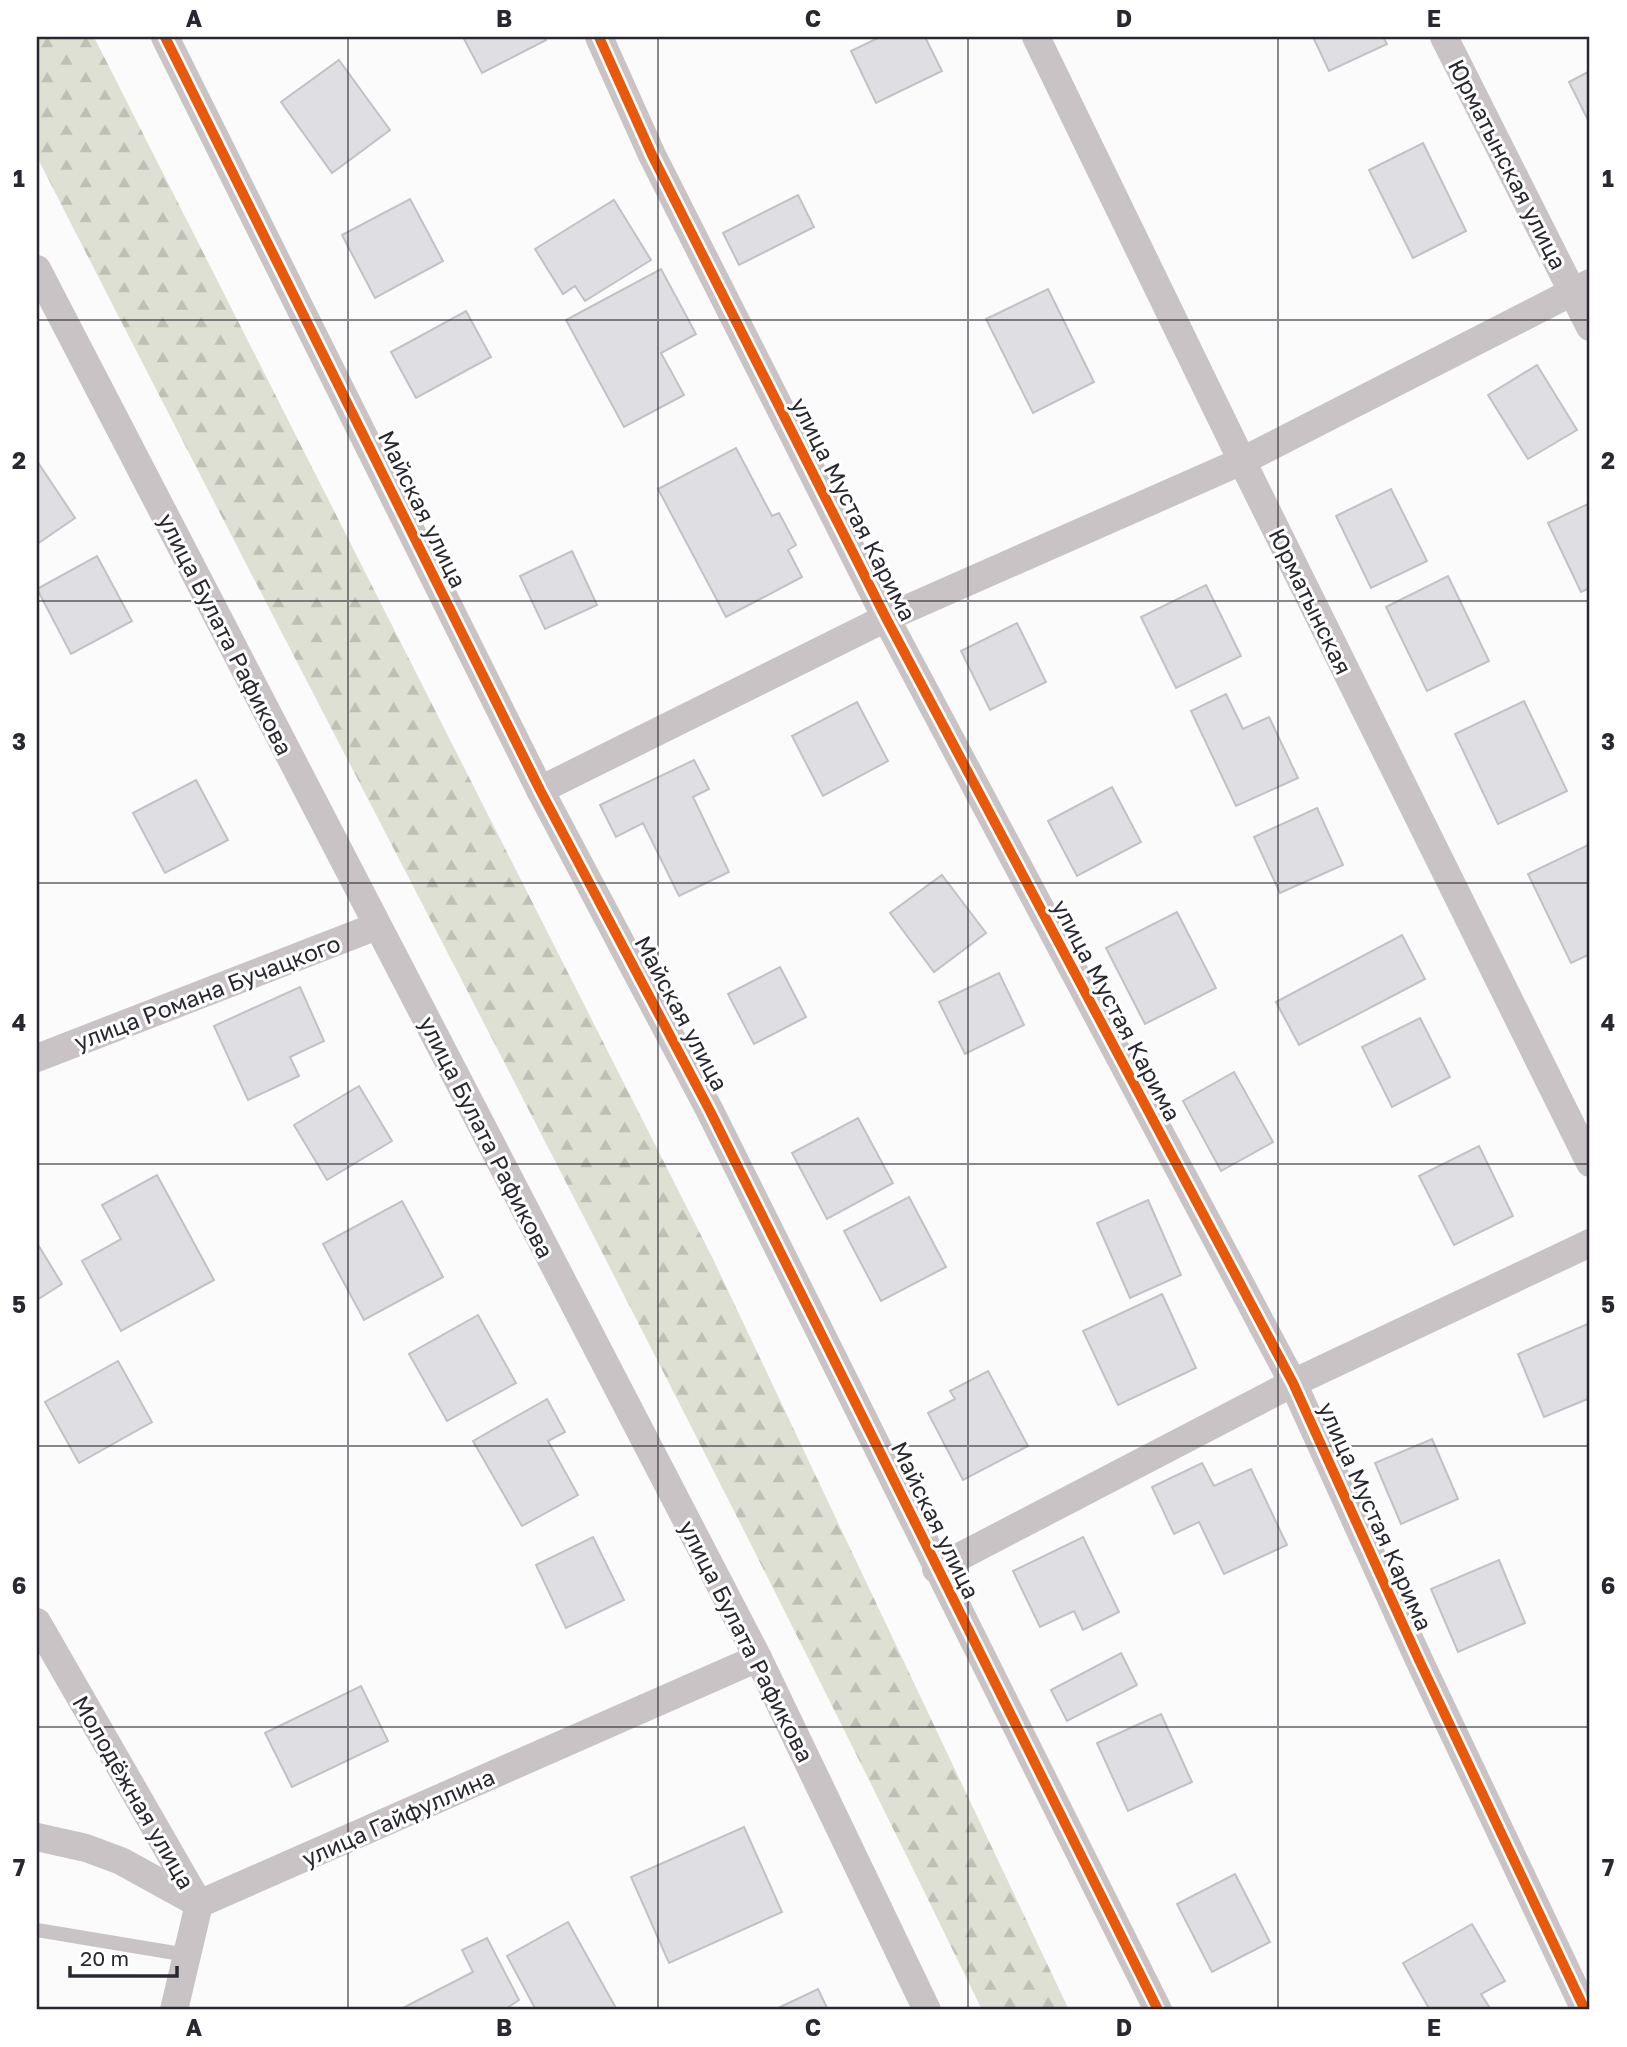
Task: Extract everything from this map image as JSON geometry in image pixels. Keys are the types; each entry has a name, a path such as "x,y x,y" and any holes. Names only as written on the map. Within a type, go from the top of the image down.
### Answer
{"street":[{"name":"Майская улица","path":"165,37 540,790 710,1111 1158,2010"},
{"name":"улица Мустая Карима","path":"599,37 652,155 886,618 1293,1383 1419,1660 1585,2010"},
{"name":"Юрматынская","path":"1036,37 1242,461 1590,1163"},
{"name":"Юрматынская улица","path":"1444,37 1581,288 1590,327"},
{"name":"улица Булата Рафикова","path":"37,269 758,1658 927,2010"},
{"path":"540,790 886,618 1242,461 1581,288"},
{"name":"улица Романа Бучацкого","path":"37,1058 377,926"},
{"path":"936,1569 1293,1383 1590,1243"},
{"name":"Молодёжная улица","path":"37,1622 199,1905 174,2010"},
{"name":"улица Гайфуллина","path":"199,1905 758,1658"},
{"path":"37,1837 86,1848 121,1861 199,1905"}],"lane":[{"path":"37,1930 187,1955"}],"green space":[{"path":"37,37 94,37 713,1259 1069,2010 982,2010 633,1312 37,157"}],"building":[{"path":"463,37 544,37 546,40 482,73"},
{"path":"880,37 925,37 942,71 876,103 851,51"},
{"path":"1313,37 1383,37 1387,44 1329,71"},
{"path":"339,60 390,130 332,173 281,102"},
{"path":"1590,71 1590,124 1569,82"},
{"path":"1423,143 1466,231 1413,258 1369,170"},
{"path":"798,195 814,227 739,265 723,233"},
{"path":"410,199 443,261 375,298 342,235"},
{"path":"614,200 651,260 585,301 575,286 563,294 535,249"},
{"path":"661,269 696,334 661,353 684,395 624,427 566,320"},
{"path":"1048,289 1094,382 1033,413 986,319"},
{"path":"466,311 491,357 416,398 391,352"},
{"path":"1537,365 1577,430 1528,459 1488,395"},
{"path":"736,448 772,516 779,513 796,545 788,550 802,577 726,617 658,489"},
{"path":"37,461 75,518 37,544"},
{"path":"1391,489 1427,561 1371,588 1336,516"},
{"path":"1590,503 1590,588 1581,592 1548,523"},
{"path":"572,551 597,605 545,629 520,576"},
{"path":"97,556 132,621 71,654 37,589"},
{"path":"1448,576 1489,661 1427,691 1386,607"},
{"path":"1206,585 1241,656 1176,688 1141,617"},
{"path":"1017,623 1046,682 990,710 961,651"},
{"path":"1226,694 1243,729 1269,717 1298,778 1236,806 1191,711"},
{"path":"1524,701 1567,791 1498,824 1455,734"},
{"path":"857,702 888,761 823,796 792,736"},
{"path":"694,760 709,789 693,797 729,872 679,896 643,823 616,837 600,805"},
{"path":"196,780 228,840 165,873 133,813"},
{"path":"1112,787 1141,842 1077,876 1048,821"},
{"path":"1317,808 1343,865 1280,893 1254,837"},
{"path":"1588,845 1590,954 1571,963 1528,874"},
{"path":"942,875 986,933 934,972 890,913"},
{"path":"1177,912 1216,988 1145,1024 1106,948"},
{"path":"1402,935 1425,979 1299,1045 1276,1002"},
{"path":"780,967 806,1017 754,1044 728,994"},
{"path":"999,973 1024,1025 965,1054 939,1002"},
{"path":"300,987 324,1041 290,1057 299,1076 248,1100 214,1026"},
{"path":"1420,1018 1450,1077 1392,1107 1362,1047"},
{"path":"1234,1072 1273,1142 1221,1171 1183,1101"},
{"path":"359,1086 392,1141 327,1180 294,1125"},
{"path":"858,1118 893,1183 827,1219 792,1153"},
{"path":"1479,1146 1513,1216 1454,1245 1419,1176"},
{"path":"157,1175 214,1280 121,1331 82,1261 121,1239 102,1205"},
{"path":"909,1197 946,1267 881,1301 844,1231"},
{"path":"1148,1200 1181,1275 1130,1298 1097,1223"},
{"path":"402,1201 443,1277 364,1320 323,1244"},
{"path":"37,1243 62,1284 37,1300"},
{"path":"1162,1294 1196,1368 1118,1405 1083,1331"},
{"path":"478,1315 516,1383 447,1421 409,1354"},
{"path":"1590,1323 1590,1398 1544,1417 1518,1354"},
{"path":"118,1361 152,1422 79,1463 45,1402"},
{"path":"988,1371 1028,1446 963,1480 928,1413 955,1399 950,1391"},
{"path":"547,1399 565,1432 548,1441 578,1495 522,1526 473,1441"},
{"path":"1432,1439 1458,1499 1401,1524 1375,1463"},
{"path":"1202,1463 1214,1486 1251,1469 1287,1545 1224,1574 1199,1522 1174,1534 1152,1487"},
{"path":"593,1537 624,1600 566,1628 536,1565"},
{"path":"1083,1537 1119,1612 1083,1630 1074,1611 1040,1627 1013,1571"},
{"path":"1499,1560 1525,1623 1458,1652 1431,1589"},
{"path":"1121,1653 1137,1685 1067,1721 1051,1690"},
{"path":"361,1686 388,1741 292,1787 265,1733"},
{"path":"1161,1714 1192,1782 1128,1811 1097,1743"},
{"path":"744,1827 782,1912 669,1963 631,1877"},
{"path":"1235,1874 1270,1942 1212,1972 1177,1904"},
{"path":"568,1922 617,2010 536,2010 507,1956"},
{"path":"1472,1924 1505,1981 1481,1994 1491,2010 1430,2010 1403,1963"},
{"path":"487,1938 519,2000 504,2010 399,2010 473,1972 462,1950"},
{"path":"818,1989 828,2010 774,2010"}],"cycle path":[{"path":"165,37 540,790 710,1111 1158,2010"},
{"path":"599,37 652,155 886,618 1293,1383 1419,1660 1585,2010"}]}
